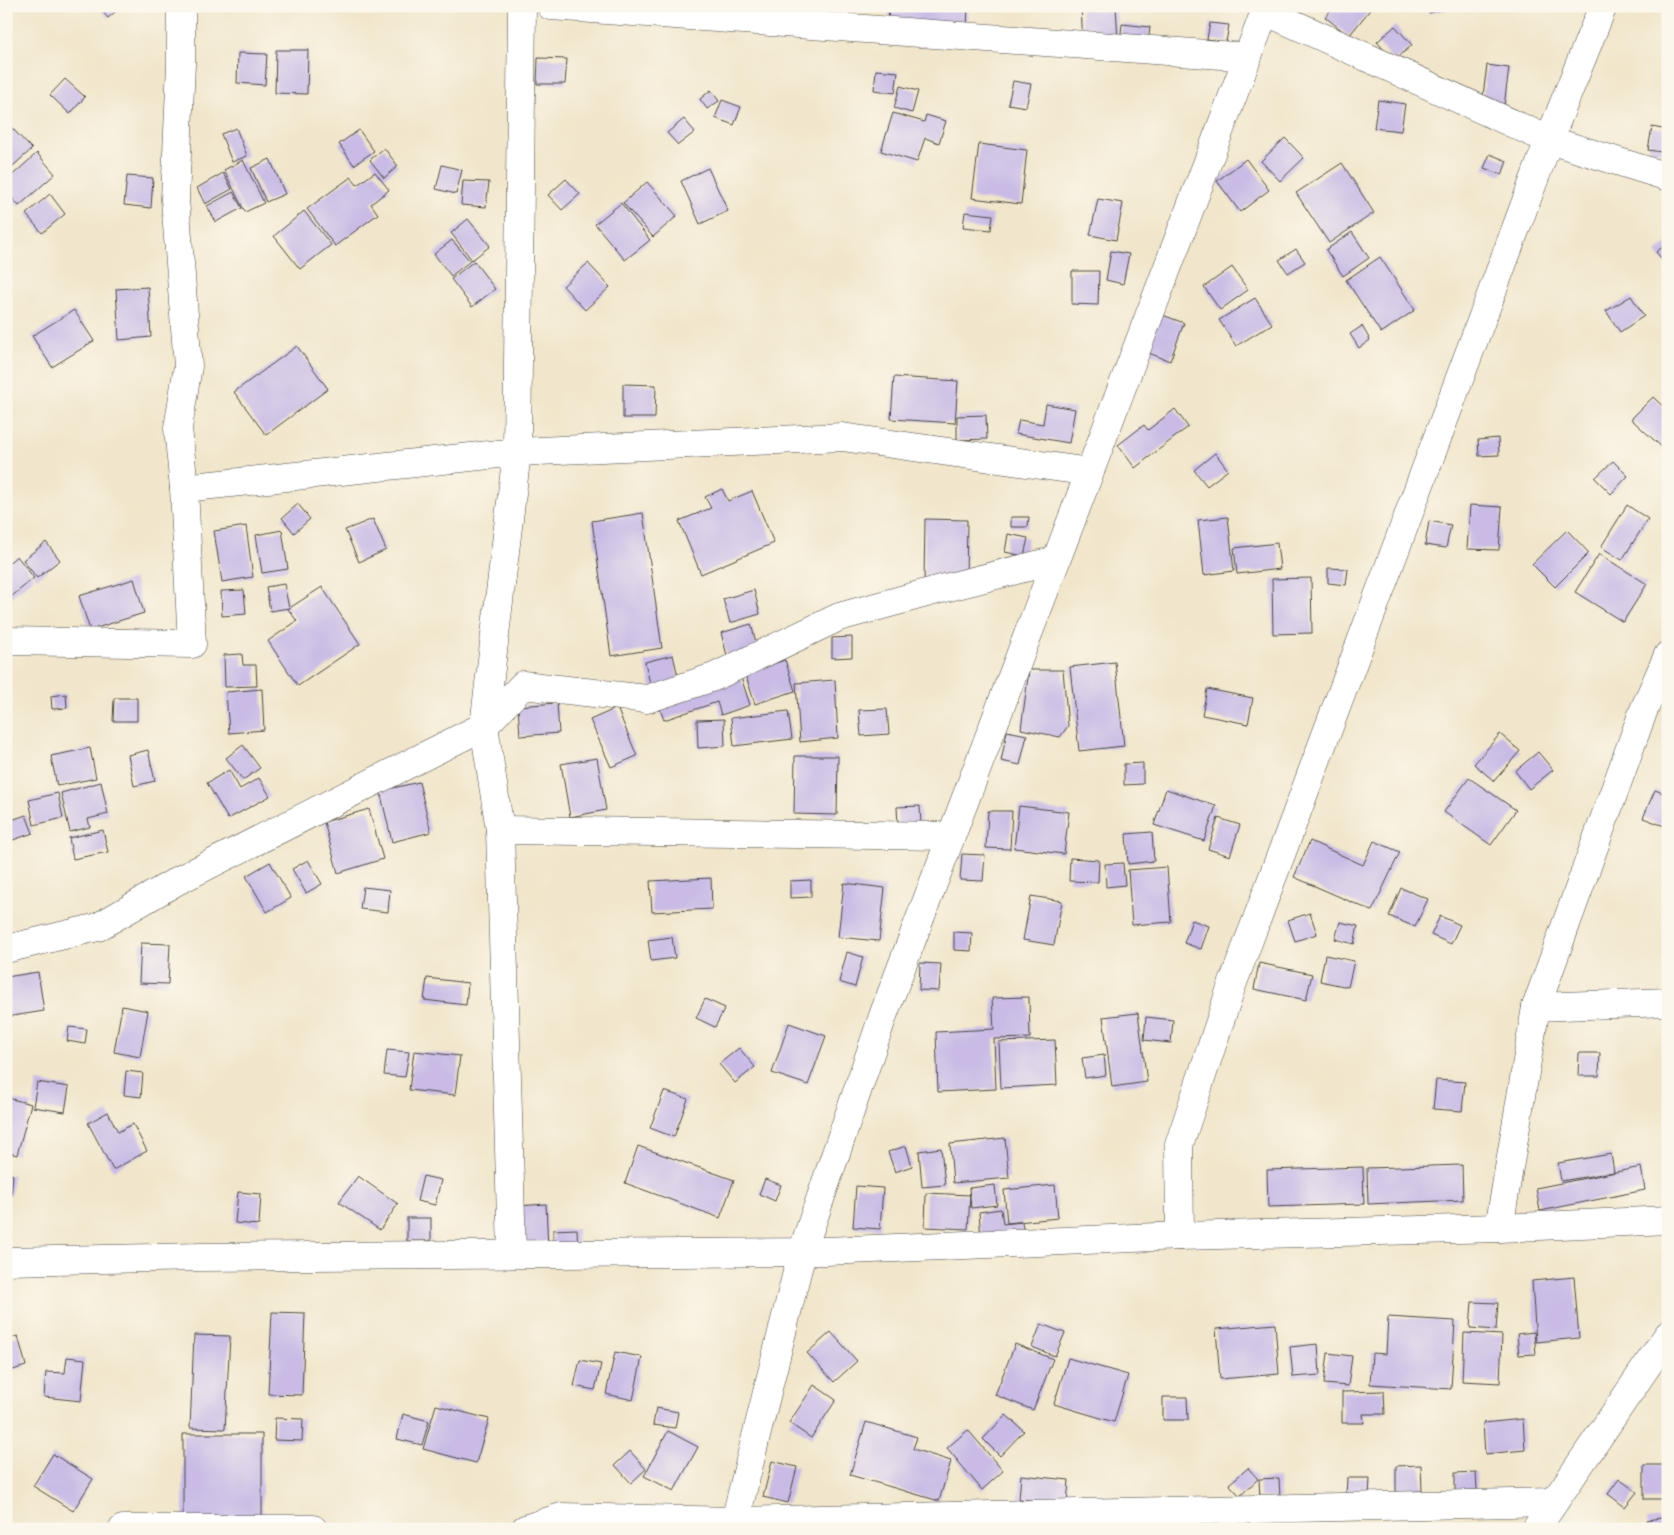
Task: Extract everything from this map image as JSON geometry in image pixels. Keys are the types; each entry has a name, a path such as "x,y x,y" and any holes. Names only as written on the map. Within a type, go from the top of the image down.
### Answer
{"street":[{"path":"6,641 192,644 184,488 178,428 188,366 175,199 181,64 181,6"},
{"path":"512,1254 500,830 484,726 517,452 522,6"},
{"path":"550,6 1248,57"},
{"path":"1180,1236 1179,1146 1228,997 1549,140 1603,6"},
{"path":"734,1525 802,1252 884,1013 1266,9 1549,140 1668,177"},
{"path":"184,488 517,452 842,437 1090,472"},
{"path":"6,949 98,927 177,881 484,726 523,685 647,699 714,677 839,617 1056,560"},
{"path":"1499,1228 1536,1007 1643,712 1668,655"},
{"path":"500,830 951,836"},
{"path":"1536,1007 1668,1002"},
{"path":"6,1261 202,1257 802,1252 1180,1236 1499,1228 1668,1220"},
{"path":"1536,1529 1668,1335"},
{"path":"524,1529 562,1518 734,1525 1554,1502"},
{"path":"123,1529 313,1529"}],"building":[{"path":"98,6 122,6 108,18"},
{"path":"738,6 800,6 799,16"},
{"path":"889,6 968,6 967,29 888,25"},
{"path":"1081,6 1116,6 1118,41 1083,43"},
{"path":"1334,6 1373,6 1349,36 1325,17"},
{"path":"1427,6 1454,6 1454,7 1429,13"},
{"path":"1210,23 1229,25 1226,42 1207,39"},
{"path":"1122,24 1150,27 1148,46 1120,43"},
{"path":"1395,26 1412,45 1394,61 1377,42"},
{"path":"276,50 308,50 307,94 275,93"},
{"path":"238,53 267,54 265,85 237,83"},
{"path":"538,58 567,59 565,84 537,84"},
{"path":"1487,65 1509,68 1504,106 1482,103"},
{"path":"876,70 898,72 895,93 874,90"},
{"path":"65,79 85,97 70,114 50,95"},
{"path":"1013,81 1031,84 1026,107 1008,104"},
{"path":"900,86 918,91 912,113 894,108"},
{"path":"711,90 719,101 707,109 700,99"},
{"path":"722,100 741,107 734,125 715,118"},
{"path":"1378,100 1405,104 1401,131 1374,128"},
{"path":"893,113 924,122 926,115 946,121 939,143 925,138 917,162 881,151"},
{"path":"684,119 695,132 678,145 667,133"},
{"path":"10,126 32,149 6,172 6,129"},
{"path":"1652,127 1668,130 1668,153 1648,150"},
{"path":"236,128 247,156 232,162 221,134"},
{"path":"359,130 374,151 354,165 339,144"},
{"path":"1285,138 1304,158 1280,181 1261,161"},
{"path":"979,144 1027,150 1021,204 972,198"},
{"path":"384,148 398,166 384,178 370,160"},
{"path":"37,153 55,174 19,206 6,191 6,181"},
{"path":"1490,154 1507,161 1502,175 1484,168"},
{"path":"270,159 285,194 266,202 251,168"},
{"path":"1246,159 1269,190 1240,212 1217,181"},
{"path":"243,160 264,203 245,212 224,170"},
{"path":"1342,163 1374,213 1329,243 1296,193"},
{"path":"442,165 462,170 456,194 436,189"},
{"path":"708,168 728,211 700,224 681,181"},
{"path":"375,172 389,190 371,204 378,214 335,246 307,209 351,177 357,185"},
{"path":"223,173 232,189 205,204 197,188"},
{"path":"127,176 153,178 151,208 124,205"},
{"path":"566,179 580,194 562,210 548,195"},
{"path":"463,181 489,182 486,207 461,205"},
{"path":"647,182 677,216 653,237 623,203"},
{"path":"233,192 242,208 216,222 207,206"},
{"path":"50,194 65,214 42,233 26,214"},
{"path":"1098,199 1123,203 1116,240 1090,235"},
{"path":"621,203 650,240 625,260 595,224"},
{"path":"304,211 331,245 300,269 274,236"},
{"path":"965,212 993,215 991,230 963,227"},
{"path":"468,219 490,246 472,260 451,233"},
{"path":"1352,232 1369,258 1343,276 1326,250"},
{"path":"452,240 470,261 451,276 434,254"},
{"path":"1668,243 1668,262 1665,263 1656,252"},
{"path":"1296,249 1305,262 1288,273 1279,260"},
{"path":"1111,251 1129,254 1123,284 1106,280"},
{"path":"1380,257 1415,310 1381,333 1346,280"},
{"path":"474,261 495,289 472,307 451,279"},
{"path":"588,263 610,287 585,310 563,286"},
{"path":"1232,267 1248,290 1220,310 1204,287"},
{"path":"1072,271 1099,271 1098,305 1072,304"},
{"path":"148,287 151,337 119,340 116,289"},
{"path":"1631,296 1644,316 1620,332 1606,311"},
{"path":"1255,298 1272,324 1236,346 1219,320"},
{"path":"74,310 94,341 52,367 32,336"},
{"path":"1160,314 1184,323 1170,361 1146,352"},
{"path":"1362,326 1370,340 1359,348 1350,334"},
{"path":"297,346 328,389 266,435 234,392"},
{"path":"894,377 958,381 955,423 891,419"},
{"path":"623,384 656,385 655,418 623,418"},
{"path":"1653,397 1668,411 1668,447 1665,450 1631,419"},
{"path":"1046,404 1075,409 1069,443 1016,434 1019,420 1043,424"},
{"path":"1175,409 1188,427 1135,468 1118,445 1144,425 1148,430"},
{"path":"986,415 987,439 957,440 957,416"},
{"path":"1498,438 1499,455 1479,456 1478,440"},
{"path":"1215,453 1228,470 1207,486 1194,470"},
{"path":"1613,461 1628,476 1611,494 1595,478"},
{"path":"722,489 728,501 752,491 774,543 701,574 679,521 711,508 705,497"},
{"path":"298,504 310,519 294,533 282,518"},
{"path":"1470,505 1502,507 1499,550 1467,549"},
{"path":"1627,505 1648,519 1622,560 1601,547"},
{"path":"643,513 662,648 611,656 592,521"},
{"path":"1011,517 1029,517 1028,527 1011,527"},
{"path":"1228,517 1234,571 1204,575 1198,520"},
{"path":"373,519 386,550 359,562 345,530"},
{"path":"925,519 967,520 966,581 924,581"},
{"path":"1429,521 1451,525 1446,548 1425,545"},
{"path":"246,526 253,577 222,582 214,531"},
{"path":"282,530 288,569 262,573 256,535"},
{"path":"1567,530 1589,553 1555,587 1532,564"},
{"path":"1008,534 1028,538 1024,556 1005,552"},
{"path":"46,542 60,560 37,578 23,560"},
{"path":"1277,543 1280,569 1237,574 1234,548"},
{"path":"1599,554 1647,584 1623,622 1575,592"},
{"path":"17,556 34,578 6,601 6,565"},
{"path":"1328,568 1348,569 1346,585 1328,583"},
{"path":"1311,578 1312,633 1273,634 1272,579"},
{"path":"134,579 144,613 90,630 79,596"},
{"path":"284,584 289,608 270,611 266,587"},
{"path":"322,587 360,644 298,686 268,641 297,621 288,609"},
{"path":"244,590 246,614 222,616 221,591"},
{"path":"754,590 760,614 730,623 723,599"},
{"path":"751,624 758,650 728,659 721,633"},
{"path":"852,637 852,657 832,658 832,638"},
{"path":"242,654 243,665 256,665 257,686 225,687 224,655"},
{"path":"673,655 679,681 651,688 645,662"},
{"path":"785,660 795,691 755,704 745,673"},
{"path":"1115,662 1124,746 1079,751 1070,667"},
{"path":"1029,670 1063,670 1068,726 1060,737 1021,729"},
{"path":"740,674 750,705 721,715 717,702 664,720 657,701"},
{"path":"835,680 838,738 800,742 796,683"},
{"path":"262,689 264,730 229,733 226,692"},
{"path":"1207,689 1253,698 1248,724 1202,715"},
{"path":"66,694 67,708 52,709 51,696"},
{"path":"114,698 137,698 137,721 113,721"},
{"path":"557,703 559,733 520,736 518,706"},
{"path":"617,708 637,756 611,767 590,720"},
{"path":"887,709 889,734 861,736 859,710"},
{"path":"788,711 792,739 734,746 731,718"},
{"path":"724,719 725,746 698,748 697,720"},
{"path":"1007,731 1027,735 1020,765 1001,761"},
{"path":"1500,734 1520,751 1494,781 1474,764"},
{"path":"243,745 260,768 243,780 226,758"},
{"path":"90,748 96,778 57,786 51,756"},
{"path":"148,750 155,781 134,786 128,755"},
{"path":"1538,752 1553,770 1529,789 1515,771"},
{"path":"795,756 838,756 837,815 794,814"},
{"path":"597,758 606,810 570,817 561,764"},
{"path":"1143,763 1143,784 1124,785 1124,764"},
{"path":"229,770 240,789 259,778 270,796 228,819 207,783"},
{"path":"1469,778 1516,810 1491,845 1444,812"},
{"path":"101,782 108,814 88,819 90,827 70,832 61,793"},
{"path":"419,782 431,832 392,842 380,791"},
{"path":"1166,789 1216,806 1204,841 1154,825"},
{"path":"1655,790 1668,795 1667,827 1643,818"},
{"path":"58,793 63,818 34,825 29,800"},
{"path":"920,806 921,826 898,827 897,807"},
{"path":"1019,806 1069,812 1064,854 1014,848"},
{"path":"369,809 383,859 338,873 324,822"},
{"path":"988,811 1012,811 1010,849 986,848"},
{"path":"26,815 33,833 10,841 6,831 6,822"},
{"path":"1218,818 1240,825 1230,856 1208,849"},
{"path":"103,830 108,852 73,859 69,838"},
{"path":"1152,832 1154,861 1128,864 1126,834"},
{"path":"1310,841 1363,865 1374,841 1400,852 1372,911 1294,877"},
{"path":"962,854 985,855 983,881 960,880"},
{"path":"1070,858 1099,860 1098,882 1069,881"},
{"path":"308,860 322,884 306,893 292,869"},
{"path":"270,862 291,898 267,912 246,876"},
{"path":"1123,863 1125,885 1106,887 1105,864"},
{"path":"1167,867 1171,922 1132,925 1128,870"},
{"path":"711,878 712,909 652,912 650,881"},
{"path":"811,880 811,897 790,898 790,881"},
{"path":"844,883 885,888 879,941 838,937"},
{"path":"363,887 390,890 388,912 360,909"},
{"path":"1401,888 1428,899 1415,927 1389,916"},
{"path":"1031,896 1062,901 1054,945 1023,940"},
{"path":"1310,913 1317,934 1295,941 1288,920"},
{"path":"1440,916 1460,925 1451,944 1431,935"},
{"path":"1192,920 1209,926 1201,949 1184,943"},
{"path":"1340,922 1358,926 1354,944 1335,939"},
{"path":"954,932 972,933 971,951 954,950"},
{"path":"672,937 675,958 651,961 648,940"},
{"path":"141,943 170,944 168,984 139,983"},
{"path":"847,952 863,957 855,987 839,982"},
{"path":"1325,955 1354,961 1348,987 1320,981"},
{"path":"920,963 941,964 939,991 919,990"},
{"path":"1259,963 1312,974 1306,1000 1254,989"},
{"path":"38,972 44,1011 6,1017 6,977"},
{"path":"427,978 468,983 466,1005 424,1000"},
{"path":"1029,997 1030,1038 994,1039 996,1089 938,1092 936,1032 994,1029 992,998"},
{"path":"705,999 725,1008 715,1027 696,1018"},
{"path":"122,1006 148,1011 140,1057 114,1052"},
{"path":"1138,1013 1147,1082 1112,1087 1103,1017"},
{"path":"1146,1017 1173,1020 1171,1043 1144,1040"},
{"path":"789,1023 826,1036 808,1085 772,1073"},
{"path":"69,1027 87,1029 85,1044 67,1041"},
{"path":"1055,1040 1057,1085 1001,1088 999,1042"},
{"path":"739,1048 755,1067 735,1083 719,1064"},
{"path":"387,1050 409,1052 405,1077 384,1075"},
{"path":"414,1051 460,1056 455,1095 409,1090"},
{"path":"1579,1053 1600,1053 1599,1076 1578,1076"},
{"path":"1104,1055 1106,1075 1085,1078 1082,1058"},
{"path":"126,1071 143,1073 141,1097 124,1095"},
{"path":"1436,1080 1465,1082 1462,1111 1433,1109"},
{"path":"37,1082 69,1087 65,1112 33,1107"},
{"path":"664,1091 688,1099 674,1137 650,1128"},
{"path":"8,1098 31,1104 17,1155 6,1152 6,1104"},
{"path":"108,1112 118,1132 133,1124 147,1151 113,1170 88,1123"},
{"path":"1005,1138 1009,1178 953,1183 950,1144"},
{"path":"638,1146 734,1180 720,1218 625,1183"},
{"path":"906,1146 912,1166 895,1172 888,1152"},
{"path":"941,1148 945,1185 922,1187 919,1151"},
{"path":"1611,1154 1614,1172 1561,1181 1558,1163"},
{"path":"1462,1165 1463,1200 1368,1204 1367,1168"},
{"path":"1363,1167 1364,1204 1268,1207 1267,1170"},
{"path":"1641,1167 1645,1190 1540,1211 1536,1188"},
{"path":"6,1174 13,1175 11,1196 6,1195"},
{"path":"358,1176 398,1204 380,1230 339,1202"},
{"path":"423,1176 441,1180 435,1205 417,1201"},
{"path":"765,1179 781,1185 775,1201 759,1194"},
{"path":"995,1185 997,1205 971,1208 969,1188"},
{"path":"1055,1185 1058,1218 1007,1223 1004,1190"},
{"path":"856,1186 883,1188 880,1229 853,1227"},
{"path":"238,1192 261,1194 259,1225 235,1223"},
{"path":"926,1193 970,1195 968,1229 925,1227"},
{"path":"546,1204 548,1249 521,1250 518,1206"},
{"path":"1001,1209 1003,1224 1022,1222 1024,1234 981,1239 979,1212"},
{"path":"407,1218 431,1218 431,1241 407,1241"},
{"path":"577,1229 578,1250 553,1251 553,1230"},
{"path":"1574,1277 1579,1338 1536,1342 1532,1281"},
{"path":"1472,1302 1498,1303 1496,1330 1470,1328"},
{"path":"272,1312 305,1313 302,1395 268,1394"},
{"path":"1388,1317 1455,1321 1451,1389 1370,1384 1372,1353 1386,1354"},
{"path":"1041,1324 1065,1333 1055,1356 1032,1347"},
{"path":"1275,1324 1279,1374 1220,1379 1216,1329"},
{"path":"831,1332 857,1361 834,1382 807,1353"},
{"path":"1534,1332 1536,1354 1519,1355 1517,1334"},
{"path":"1464,1333 1502,1335 1500,1383 1462,1381"},
{"path":"194,1335 230,1336 225,1429 190,1428"},
{"path":"18,1336 26,1366 6,1372 6,1339"},
{"path":"1015,1344 1053,1359 1033,1410 995,1395"},
{"path":"1318,1344 1320,1375 1293,1377 1290,1347"},
{"path":"615,1352 642,1357 633,1400 606,1394"},
{"path":"1328,1353 1352,1356 1348,1386 1324,1384"},
{"path":"67,1357 85,1359 81,1401 44,1397 46,1372 65,1373"},
{"path":"1068,1358 1128,1375 1114,1422 1054,1404"},
{"path":"580,1360 601,1364 595,1390 574,1386"},
{"path":"814,1385 836,1400 811,1438 789,1423"},
{"path":"1384,1391 1385,1414 1363,1414 1364,1423 1342,1423 1342,1392"},
{"path":"1163,1397 1187,1397 1188,1420 1163,1420"},
{"path":"436,1405 489,1419 476,1463 423,1449"},
{"path":"656,1408 678,1412 675,1428 653,1425"},
{"path":"403,1414 429,1421 422,1445 397,1439"},
{"path":"1006,1415 1024,1431 1000,1456 983,1439"},
{"path":"275,1418 303,1419 302,1441 274,1440"},
{"path":"1523,1419 1525,1450 1485,1454 1483,1423"},
{"path":"866,1422 917,1437 913,1449 951,1461 939,1501 850,1475"},
{"path":"968,1430 1003,1471 982,1490 947,1448"},
{"path":"668,1431 698,1447 674,1491 644,1476"},
{"path":"183,1434 262,1434 262,1520 183,1521"},
{"path":"630,1451 646,1469 631,1483 615,1465"},
{"path":"53,1454 93,1479 73,1511 33,1486"},
{"path":"772,1461 797,1467 788,1503 763,1497"},
{"path":"1421,1465 1422,1491 1396,1492 1396,1466"},
{"path":"1644,1465 1668,1465 1668,1499 1644,1499"},
{"path":"1248,1468 1258,1479 1240,1496 1229,1484"},
{"path":"1476,1472 1477,1490 1455,1491 1455,1473"},
{"path":"1021,1475 1069,1480 1067,1504 1019,1499"},
{"path":"1279,1478 1280,1498 1260,1498 1259,1479"},
{"path":"1347,1478 1370,1478 1369,1496 1346,1496"},
{"path":"1619,1479 1637,1492 1625,1507 1608,1494"},
{"path":"1668,1517 1668,1529 1648,1529 1647,1520"}]}
